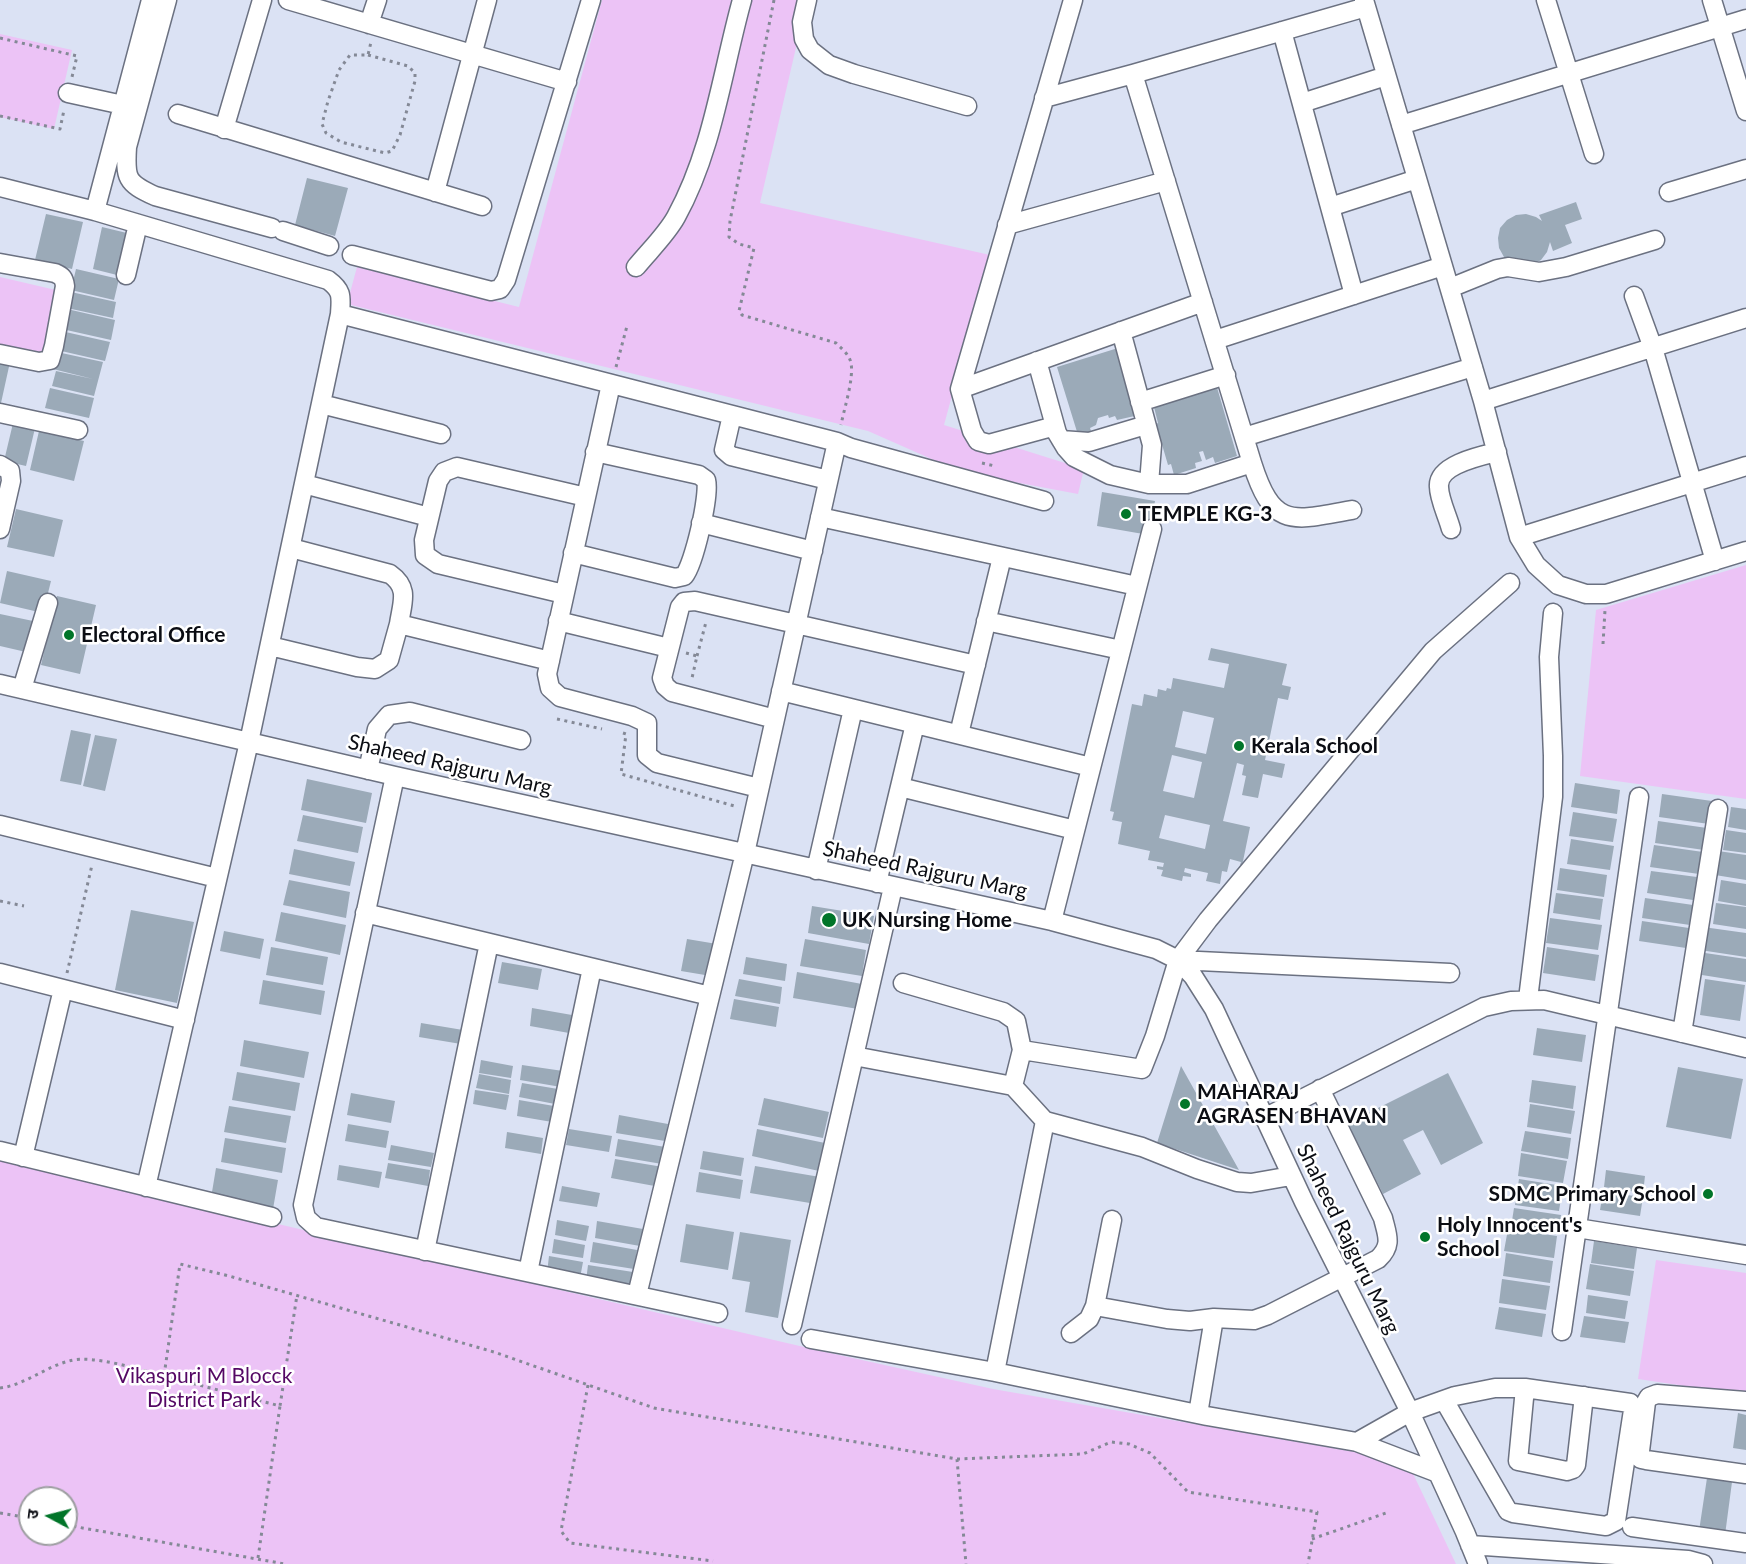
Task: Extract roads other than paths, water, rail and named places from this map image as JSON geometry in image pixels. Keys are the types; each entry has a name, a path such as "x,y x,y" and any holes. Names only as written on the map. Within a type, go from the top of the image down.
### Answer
{"street":[{"path":"95,211 151,0"},
{"path":"167,0 127,147 127,178 140,189 155,196 329,246"},
{"path":"224,129 262,0"},
{"path":"288,0 567,82"},
{"path":"372,25 376,0"},
{"path":"435,192 487,0"},
{"path":"352,255 491,291 500,289 506,280 591,0"},
{"path":"636,267 675,219 687,195 703,154 742,0"},
{"path":"807,0 802,22 804,39 810,50 829,65 967,106"},
{"path":"1073,0 960,389 972,431 978,441 989,444 1058,433 1089,442 1146,424"},
{"path":"1546,0 1594,154"},
{"path":"1712,0 1746,111"},
{"path":"1044,98 1282,31 1365,3 1483,401 1519,537 1536,566 1558,585 1586,594 1606,594 1746,551"},
{"path":"1401,125 1746,19"},
{"path":"1282,31 1354,295"},
{"path":"1133,74 1252,463 1266,500 1277,512 1287,516 1313,517 1352,510"},
{"path":"1302,103 1386,76"},
{"path":"68,93 123,105"},
{"path":"178,114 482,206"},
{"path":"1669,192 1746,169"},
{"path":"1330,207 1417,179"},
{"path":"1007,225 1166,181"},
{"path":"0,188 95,211 297,270 328,280 338,288 341,297 340,314 249,742 146,1187"},
{"path":"126,274 138,224"},
{"path":"297,270 306,238"},
{"path":"1450,288 1497,269 1508,267 1539,272 1566,267 1655,240"},
{"path":"0,263 55,273 65,280 65,286 50,360 39,362 0,354"},
{"path":"1215,340 1443,266"},
{"path":"1634,296 1653,348 1715,561"},
{"path":"960,389 1203,302"},
{"path":"340,314 837,442 851,448 1044,501"},
{"path":"1483,401 1746,318"},
{"path":"1121,331 1152,445 1149,484"},
{"path":"1037,361 1058,433 1074,457 1093,467 1110,475 1149,484 1187,484 1252,463"},
{"path":"1244,437 1473,367"},
{"path":"1140,402 1226,375"},
{"path":"611,384 547,674 550,688 560,697 632,716 647,723 647,755 657,763 759,788"},
{"path":"321,404 441,434"},
{"path":"0,413 78,430"},
{"path":"732,415 724,450 731,456 828,480"},
{"path":"637,1295 745,853 837,442"},
{"path":"573,553 675,578 684,576 690,570 701,523 708,487 706,480 699,476 595,452"},
{"path":"1451,529 1438,488 1444,473 1464,461 1497,452"},
{"path":"0,465 10,471 11,481 0,529"},
{"path":"1519,537 1746,466"},
{"path":"564,594 438,564 425,555 424,540 438,481 444,472 458,467 586,497"},
{"path":"304,484 429,518"},
{"path":"820,517 1137,586"},
{"path":"701,523 813,551"},
{"path":"1053,921 1152,529"},
{"path":"270,646 357,668 375,669 389,660 399,624 404,590 400,581 390,574 291,548"},
{"path":"959,734 1002,557"},
{"path":"1022,1050 1142,1069 1155,1036 1178,960 1208,920 1433,651 1510,583"},
{"path":"775,719 672,692 665,686 662,678 680,607 684,602 695,600 976,665"},
{"path":"22,689 48,603"},
{"path":"1536,999 1552,797 1553,756 1549,657 1553,613"},
{"path":"558,621 669,648"},
{"path":"986,621 1121,650"},
{"path":"399,624 550,661"},
{"name":"Shaheed Rajguru Marg","path":"0,684 394,776 1053,921 1156,949 1178,960 1193,976 1214,1009 1263,1118 1410,1413 1478,1564"},
{"path":"781,691 1091,767"},
{"path":"816,870 853,709"},
{"path":"368,770 377,729 389,715 410,712 521,740"},
{"path":"792,1325 854,1056 900,787 915,724"},
{"path":"394,776 303,1205 306,1218 316,1227 718,1313"},
{"path":"900,787 1075,830"},
{"path":"1562,1330 1640,797"},
{"path":"1682,1033 1718,809"},
{"path":"0,825 217,878"},
{"path":"365,913 710,996"},
{"path":"424,1251 489,943"},
{"path":"1178,960 1450,973"},
{"path":"528,1272 592,968"},
{"path":"0,973 185,1020"},
{"path":"903,983 1003,1012 1016,1021 1022,1050 1012,1086"},
{"path":"23,1157 63,989"},
{"path":"1263,1118 1484,1007 1511,1001 1536,999 1746,1048"},
{"path":"854,1056 1012,1086 1046,1121 1142,1148 1238,1182 1266,1181 1292,1176"},
{"path":"1095,1306 1167,1319 1254,1320 1378,1259 1386,1251 1388,1239 1383,1218 1320,1089"},
{"path":"995,1372 1046,1121"},
{"path":"0,1151 272,1217"},
{"path":"1071,1333 1089,1319 1095,1306 1112,1221"},
{"path":"1577,1228 1746,1255"},
{"path":"1198,1414 1214,1318"},
{"path":"811,1339 995,1372 1198,1414 1357,1442 1438,1473"},
{"path":"1357,1442 1410,1413 1444,1400 1495,1388 1525,1388 1630,1403 1633,1410 1616,1521 1606,1526 1508,1511 1444,1400"},
{"path":"1525,1388 1518,1461 1567,1471 1576,1465 1584,1396"},
{"path":"1746,1401 1658,1394 1648,1397 1640,1451 1641,1459 1746,1474"},
{"path":"1632,1527 1746,1543"},
{"path":"1470,1545 1688,1560 1703,1564"}],"place":[{"name":"TEMPLE KG-3","path":"1126,514"},
{"name":"Electoral Office","path":"69,635"},
{"name":"Kerala School","path":"1239,746"},
{"name":"UK Nursing Home","path":"829,920"},
{"name":"MAHARAJ AGRASEN BHAVAN","path":"1185,1104"},
{"name":"SDMC Primary School","path":"1708,1194"},
{"name":"Holy Innocent's School","path":"1425,1237"}],"park label":[{"name":"Vikaspuri M Blocck District Park","path":"204,1388"}]}
